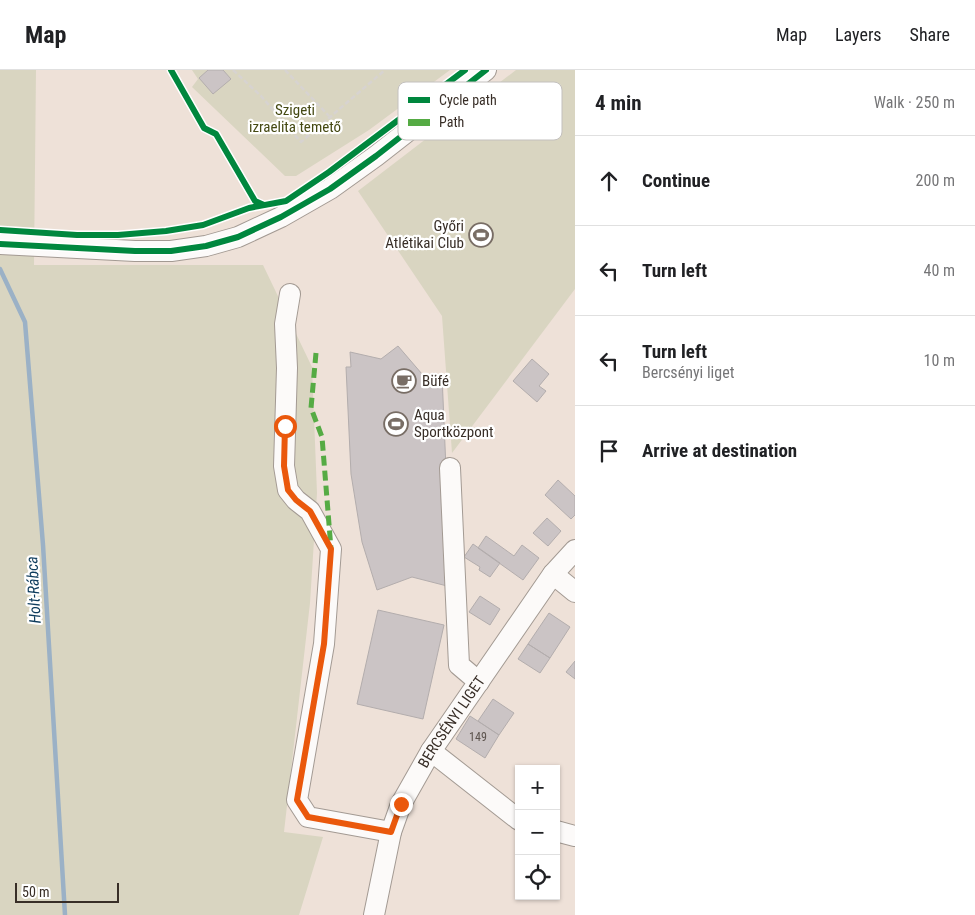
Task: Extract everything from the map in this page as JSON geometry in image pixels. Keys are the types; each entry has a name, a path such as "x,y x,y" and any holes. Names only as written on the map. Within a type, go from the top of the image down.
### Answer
{"street":[{"path":"471,82 486,70"},
{"path":"7,244 135,251 171,251 206,246 238,237 281,217 330,189 398,139"},
{"path":"290,294 285,324 287,368 284,466 288,490 296,500 310,511 331,549 324,644 297,800 308,817 391,832"},
{"path":"450,468 459,664 479,682"},
{"name":"BERCSÉNYI LIGET","path":"374,915 391,832 401,804 431,751 553,574 575,550"},
{"path":"553,574 575,592"},
{"path":"431,751 515,817"},
{"path":"560,832 575,836"}],"path":[{"path":"234,70 261,96 301,142 384,70"},
{"path":"285,70 329,116"}],"green space":[{"path":"0,70 36,70 34,265 263,265 312,367 317,493 310,603 284,832 323,837 299,915 0,915"},
{"name":"Szigeti izraelita temető","path":"192,70 450,70 434,82 398,82 398,109 369,130 296,176 285,176 192,87 198,79"},
{"name":"Győri Atlétikai Club","path":"516,70 575,70 575,289 452,453 442,316 358,191 425,140 562,140 562,82 500,82"}],"building":[{"path":"208,70 223,70 231,79 213,94 199,78"},
{"name":"Aqua Sportközpont","path":"398,346 422,374 442,375 451,587 412,577 377,590 362,542 351,474 346,367 351,367 350,352 381,359"},
{"path":"532,359 549,374 539,386 546,391 537,402 513,381"},
{"path":"558,480 575,496 575,515 571,519 545,495"},
{"path":"547,518 561,531 548,546 533,533"},
{"path":"486,536 514,556 522,545 539,558 523,580 478,548"},
{"path":"473,544 500,563 490,577 479,570 480,567 464,557"},
{"path":"480,596 500,609 490,625 469,612"},
{"path":"378,610 444,625 423,719 357,704"},
{"path":"549,613 570,627 550,658 528,644"},
{"path":"528,644 550,658 540,673 518,659"},
{"path":"575,661 575,679 566,672"},
{"path":"493,699 514,713 499,735 478,721"},
{"path":"470,716 499,735 485,758 456,739"}],"waterway":[{"name":"Holt-Rábca","path":"0,269 25,322 43,545 65,915"}],"marked path":[{"path":"316,353 311,408 322,437 331,549"}],"cycle path":[{"path":"171,70 204,128 216,134 255,201 264,205"},
{"path":"449,82 465,70"},
{"path":"471,82 486,70"},
{"path":"0,230 77,235 118,235 166,231 203,225 249,208 286,201 329,172 398,120"},
{"path":"0,244 135,251 171,251 206,246 238,237 281,217 330,189 398,139"}],"place":[{"name":"Győri Atlétikai Club","path":"481,235"},
{"name":"Büfé","path":"404,381"},
{"name":"Aqua Sportközpont","path":"396,424"}],"route":[{"path":"285,426 284,466 288,490 296,500 310,511 331,549 324,644 297,800 308,817 391,832 401,804"}]}
